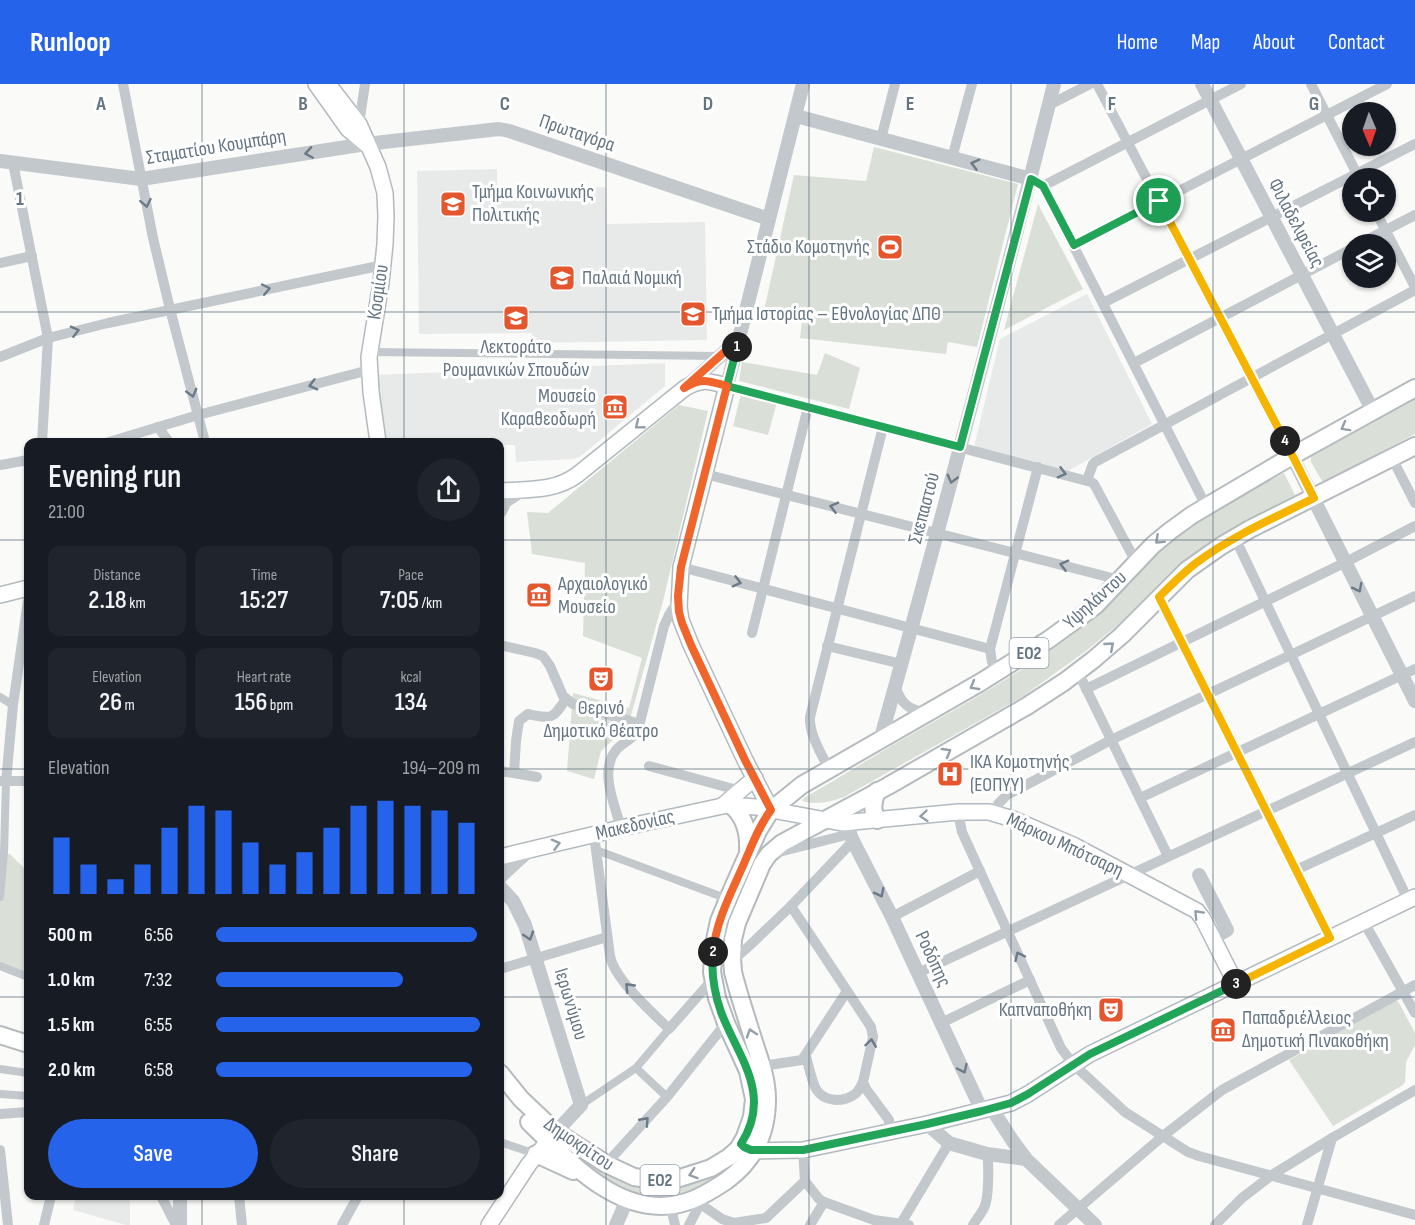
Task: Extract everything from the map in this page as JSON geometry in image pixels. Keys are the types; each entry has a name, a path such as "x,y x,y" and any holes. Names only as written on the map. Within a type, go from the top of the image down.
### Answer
{"main road":[{"name":"Κοσμίου","path":"329,84 359,124 378,167 385,193 386,229 383,265 369,352 378,438"},
{"name":"Κοσμίου","path":"329,84 348,129 366,144"},
{"path":"504,491 555,487 569,481 684,388 701,381 727,386 681,567 678,601 681,620 691,645 771,810"},
{"name":"Υψηλάντου","path":"771,810 795,789 997,673 1048,640 1090,610 1136,562 1170,531 1206,506 1415,388"},
{"name":"ΕΟ2","path":"766,859 782,843 1027,706 1078,672 1122,635 1195,564 1235,538 1415,446"},
{"path":"0,595 24,589"},
{"path":"748,854 746,828 740,815 727,806 755,778"},
{"path":"877,820 873,807 878,791"},
{"name":"Μακεδονίας","path":"504,856 595,842 621,828 727,806 749,806 771,810"},
{"name":"Μάρκου Μπότσαρη","path":"771,810 824,820 851,832 877,820 958,812 997,813 1075,846 1197,910 1236,984"},
{"name":"Δημοκρίτου","path":"504,1078 578,1169 627,1200 640,1204 669,1206 700,1200 747,1162 747,1132 752,1117 753,1089 746,1064 719,1005 712,963 719,921 758,831 771,810"},
{"name":"Δημοκρίτου","path":"504,1095 520,1113 552,1136 577,1146 606,1164 641,1179 671,1180 700,1172 748,1147 764,1128 767,1107 766,1088 762,1066 733,972 733,939 737,922 766,859 772,826 771,810"},
{"path":"748,1147 803,1150 927,1124 1011,1103 1090,1054 1412,899"},
{"path":"0,1025 24,1033"},
{"path":"0,1035 24,1043"},
{"path":"489,1225 536,1154 552,1136"},
{"path":"536,1154 596,1182"}],"street":[{"path":"123,84 153,238 204,438"},
{"path":"359,124 365,84"},
{"path":"803,84 727,386 1087,480 1094,484 1136,562"},
{"path":"881,139 895,84"},
{"path":"952,158 972,84"},
{"name":"Σκεπαστού","path":"880,741 960,447 1037,183 1054,84"},
{"path":"1049,105 1090,84"},
{"path":"1097,84 1252,378 1373,617 1408,672 1415,701"},
{"name":"Φιλαδελφείας","path":"1202,84 1373,411"},
{"path":"796,116 1037,183 1128,143 1241,84"},
{"path":"1311,84 1354,168"},
{"path":"1074,245 1387,84"},
{"name":"Πρωταγόρα","path":"366,144 505,129 769,219"},
{"name":"Σταματίου Κουμπάρη","path":"7,162 141,179 366,144"},
{"path":"1372,168 1415,144"},
{"path":"7,162 32,256 48,338 42,438"},
{"path":"1037,183 1074,245 1206,506"},
{"path":"1103,303 1342,184"},
{"path":"1378,234 1415,215"},
{"path":"1087,480 1095,462 1415,288 1382,222"},
{"path":"1134,363 1342,254"},
{"path":"0,263 32,256"},
{"path":"0,357 48,338 170,309 383,265"},
{"path":"684,388 740,338"},
{"path":"369,352 719,356"},
{"path":"122,438 198,415 369,370"},
{"path":"752,633 808,407"},
{"path":"158,427 166,438"},
{"path":"828,770 810,724 810,714 883,427"},
{"path":"1392,458 1415,503"},
{"path":"0,465 24,461"},
{"path":"997,673 990,649 1038,467"},
{"path":"705,474 1120,580"},
{"path":"504,503 522,490"},
{"path":"1086,688 1266,602 1415,526"},
{"path":"1235,538 1376,833 1412,899"},
{"path":"681,567 990,649"},
{"path":"1159,597 1330,938"},
{"path":"997,813 998,804 1007,795 1111,740 1415,597"},
{"path":"621,828 608,779 609,764 617,749 635,735 640,724 664,626 678,601"},
{"path":"504,646 543,656 561,692 566,699 577,706 640,724"},
{"path":"827,646 902,664"},
{"path":"0,897 3,781 14,705 24,668"},
{"path":"1078,672 1168,856"},
{"path":"1140,798 1408,672"},
{"path":"895,686 905,705 928,713"},
{"path":"0,697 14,705"},
{"path":"514,773 519,721 528,714 547,718 554,715 566,699"},
{"path":"918,973 1415,742"},
{"path":"649,766 741,791"},
{"path":"504,772 537,777"},
{"path":"3,781 24,781"},
{"path":"958,812 962,832 1061,1048 1073,1064 1125,1112 1188,1152 1199,1156 1415,1215"},
{"path":"1296,870 1415,815"},
{"path":"766,859 851,832"},
{"path":"732,958 747,948 791,906 851,832"},
{"name":"Ροδόπης","path":"851,832 941,1023 987,1110 1026,1159 1095,1225"},
{"path":"595,842 728,899"},
{"path":"595,842 611,960 616,972 669,1029"},
{"path":"504,873 528,851"},
{"path":"892,917 980,871"},
{"path":"1199,875 1227,930 1213,938"},
{"name":"Ιερωνύμου","path":"504,891 513,901 525,924 581,1105"},
{"path":"791,906 872,1030 873,1037 863,1082 855,1094 842,1100 829,1099 817,1090 806,1056"},
{"path":"1364,922 1415,1012"},
{"path":"504,968 607,938"},
{"path":"0,977 1,967 24,976"},
{"path":"552,1136 581,1105 636,1068 713,979"},
{"path":"941,1023 1030,980"},
{"path":"1059,1225 1163,1136 1222,1090 1415,985"},
{"path":"762,1066 802,1060 847,991"},
{"path":"606,1164 667,1097 726,1023"},
{"path":"636,1068 667,1097"},
{"path":"0,1069 24,1072"},
{"path":"863,1082 889,1120 889,1126 884,1133"},
{"path":"1215,1225 1242,1198 1272,1175 1415,1090"},
{"path":"0,1094 24,1096"},
{"path":"0,1114 24,1112"},
{"path":"927,1124 949,1143 987,1154 1026,1159"},
{"path":"1307,1225 1332,1138"},
{"path":"504,1143 536,1154"},
{"path":"803,1150 805,1181 824,1203 874,1220 904,1224 949,1143"},
{"path":"0,1150 8,1224"},
{"path":"973,1225 984,1208 986,1200 987,1154"},
{"path":"689,1225 700,1200 722,1219 734,1223 766,1218 805,1181"},
{"path":"44,1225 50,1200"},
{"path":"163,1200 176,1225"},
{"path":"180,1200 180,1225"},
{"path":"238,1200 242,1225"},
{"path":"342,1225 356,1200"},
{"path":"616,1225 627,1200"},
{"path":"810,1225 824,1203"},
{"path":"669,1206 675,1225"}],"shaded area":[{"name":"Στάδιο Κομοτηνής","path":"874,147 1018,184 977,347 948,342 946,354 800,338 802,321 763,315 794,175 866,181"},
{"name":"Παλαιά Νομική","path":"497,169 497,188 606,187 607,224 705,222 707,340 533,343 532,333 419,334 417,171"},
{"path":"1038,204 1083,289 1004,330"},
{"path":"1087,294 1152,424 1066,472 974,447 1000,339"},
{"path":"825,353 860,368 849,409 739,381 742,362 817,375"},
{"path":"665,363 665,386 581,456 574,459 516,462 515,445 504,445 504,438 383,438 375,375"},
{"path":"741,394 777,402 768,435 733,426"},
{"path":"1415,399 1415,434 1326,481 1322,481 1311,462 1311,457"},
{"path":"679,405 708,411 663,601 628,726 601,751 594,779 567,771 573,693 629,708 642,658 583,636 585,563 532,554 527,512 548,513"},
{"path":"1284,473 1295,495 1239,524 1194,553 1174,569 1119,624 1022,697 844,797 813,803 802,801 1044,655 1100,612 1155,556 1192,525"},
{"path":"0,853 10,854 24,868 24,972 0,968"},
{"path":"1394,1001 1398,1001 1415,1033 1415,1045 1406,1062 1405,1082 1333,1126 1289,1060"},
{"path":"581,1159 619,1178 658,1189 686,1186 725,1171 709,1184 690,1193 682,1196 655,1198 638,1196 626,1191 596,1174"},
{"path":"75,1200 128,1200 130,1225 126,1225 73,1210"}],"place":[{"name":"Τμήμα Κοινωνικής Πολιτικής","path":"453,204"},
{"name":"Στάδιο Κομοτηνής","path":"890,247"},
{"name":"Παλαιά Νομική","path":"562,278"},
{"name":"Τμήμα Ιστορίας – Εθνολογίας ΔΠΘ","path":"693,314"},
{"name":"Λεκτοράτο Ρουμανικών Σπουδών","path":"516,318"},
{"name":"Μουσείο Καραθεοδωρή","path":"615,407"},
{"name":"Αρχαιολογικό Μουσείο","path":"539,595"},
{"name":"Θερινό Δημοτικό Θέατρο","path":"601,679"},
{"name":"ΙΚΑ Κομοτηνής (ΕΟΠΥΥ)","path":"950,774"},
{"name":"Καπναποθήκη","path":"1111,1010"},
{"name":"Παπαδριέλλειος Δημοτική Πινακοθήκη","path":"1223,1030"}],"route":[{"path":"1159,201 1074,245 1043,186 1031,179 960,447 727,386 740,338 684,388 701,381 727,386 681,567 678,601 680,616 691,645 771,810 758,831 722,914 712,957 714,985 721,1011 746,1064 753,1089 752,1117 741,1144 747,1149 803,1150 927,1124 1011,1103 1090,1054 1330,938 1159,597 1187,570 1206,556 1250,529 1314,498 1159,201"}]}
